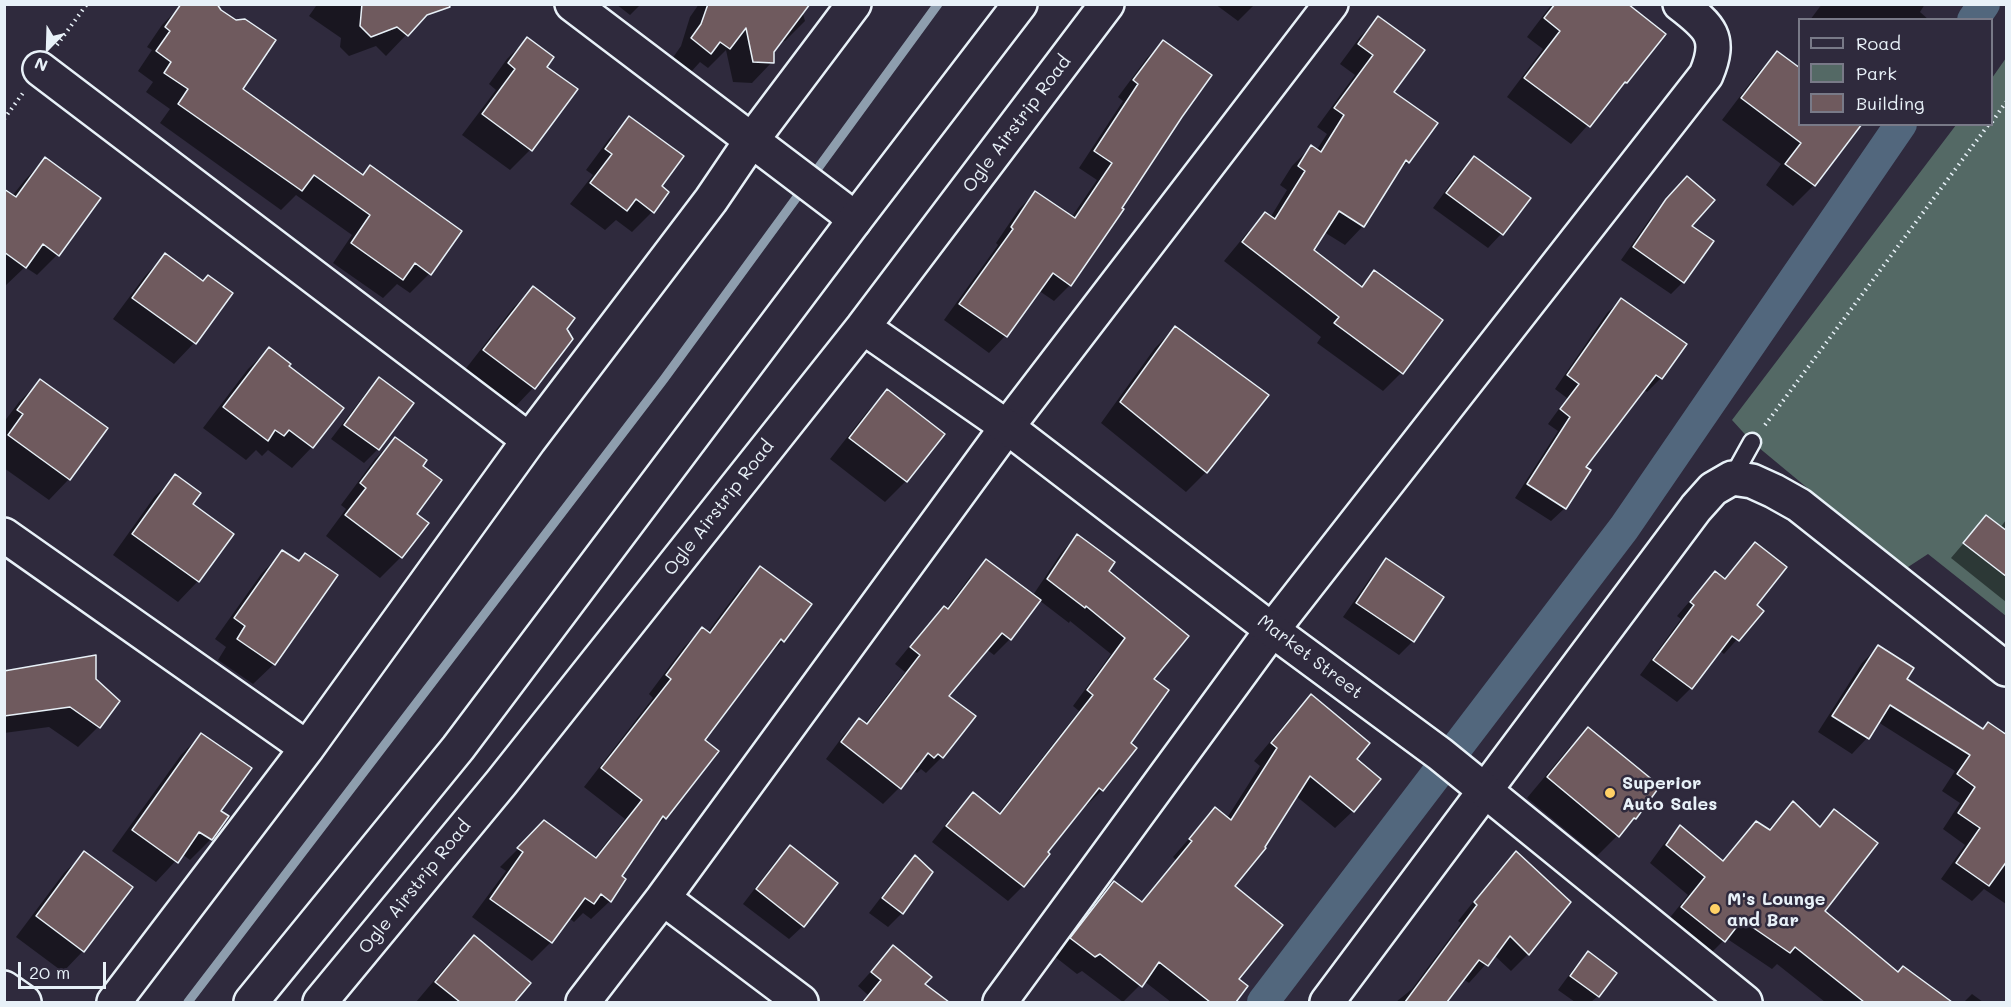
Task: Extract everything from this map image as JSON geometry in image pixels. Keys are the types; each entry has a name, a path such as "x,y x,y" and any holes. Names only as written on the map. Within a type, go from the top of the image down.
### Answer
{"street":[{"path":"572,4 847,215"},
{"path":"114,1002 307,748 529,440 711,200 751,141 854,4"},
{"path":"251,1002 458,748 847,215 1020,4"},
{"name":"Ogle Airstrip Road","path":"320,1002 501,783 863,327 1107,4"},
{"path":"584,1002 663,898 1007,427 1331,4"},
{"path":"1000,1002 1272,630 1706,75 1713,59 1715,45 1709,32 1698,18 1680,4"},
{"path":"40,69 529,440"},
{"name":"Market Street","path":"863,327 1007,427 1272,630 1440,754 1745,1002"},
{"path":"1327,1002 1476,785 1696,508 1713,489 1732,478 1752,481 1799,505 2007,669"},
{"path":"4,535 307,748"},
{"path":"663,898 801,1002"},
{"path":"4,988 24,1002"}],"lane":[{"path":"1732,478 1752,442"}],"path":[{"path":"1993,119 2007,102"},
{"path":"1752,442 1988,126"}],"green space":[{"path":"2006,58 2006,616 1928,554 1905,569 1752,442 1732,420 1955,126 1993,126 1993,77"}],"building":[{"path":"181,4 217,4 221,10 236,20 245,19 276,40 243,89 363,175 370,165 462,231 431,275 415,263 403,280 351,243 370,215 314,175 302,191 178,104 188,89 164,73 171,62 156,51 170,31 165,27"},
{"path":"362,4 449,4 450,7 427,15 408,36 397,27 371,37 360,26"},
{"path":"708,4 810,4 774,52 774,63 753,62 746,28 730,49 720,42 711,54 691,38 701,24"},
{"path":"1555,4 1628,4 1666,34 1590,127 1524,78 1560,31 1544,18"},
{"path":"1378,16 1425,50 1394,92 1438,123 1409,163 1406,160 1364,227 1339,211 1314,250 1362,287 1374,270 1443,320 1403,374 1334,323 1339,317 1242,242 1265,212 1275,219 1305,171 1298,166 1311,145 1321,152 1344,115 1334,108 1373,55 1358,44"},
{"path":"527,37 554,57 547,67 578,89 532,151 482,114 515,69 508,63"},
{"path":"1163,40 1212,75 1071,286 1053,273 1007,337 959,304 1013,229 1011,227 1035,191 1075,218 1112,163 1094,151 1138,84 1133,80"},
{"path":"1777,51 1798,67 1798,126 1860,126 1815,186 1785,164 1801,143 1741,98"},
{"path":"629,116 684,156 662,186 669,192 654,213 636,199 627,211 590,183 612,154 605,149"},
{"path":"1474,156 1531,198 1503,235 1446,193"},
{"path":"45,157 101,198 59,256 43,244 26,268 4,252 4,189 16,197"},
{"path":"1687,176 1715,200 1692,226 1714,241 1684,283 1633,247 1666,199"},
{"path":"165,253 203,281 208,275 233,293 196,344 132,298"},
{"path":"533,286 575,318 567,329 573,339 535,389 483,350"},
{"path":"1621,298 1687,344 1662,379 1656,375 1586,467 1591,470 1566,509 1527,484 1570,417 1560,409 1579,384 1567,375"},
{"path":"1175,326 1269,395 1207,473 1120,402"},
{"path":"269,347 291,364 289,366 344,408 313,448 289,430 284,436 275,430 268,441 223,407"},
{"path":"379,377 414,403 379,450 344,425"},
{"path":"40,379 108,428 70,480 8,435 23,414 17,410"},
{"path":"887,389 945,434 907,482 849,438"},
{"path":"395,437 427,460 423,466 442,480 417,514 429,523 402,558 345,515 366,488 360,483"},
{"path":"175,474 201,493 193,504 234,534 199,582 132,534"},
{"path":"1986,515 2007,531 2007,577 1963,543"},
{"path":"1077,534 1115,562 1109,571 1189,636 1154,679 1169,690 1131,743 1137,748 1103,791 1099,788 1048,852 1050,854 1024,887 946,826 973,792 1000,814 1093,695 1087,690 1125,638 1086,606 1085,608 1047,579"},
{"path":"1755,542 1787,567 1757,605 1764,611 1739,641 1732,636 1692,689 1653,660 1694,605 1690,602 1715,571 1725,579"},
{"path":"282,550 299,561 305,553 338,575 275,665 237,639 245,626 234,618"},
{"path":"1386,558 1444,597 1414,642 1356,603"},
{"path":"986,559 1041,600 1011,640 1002,633 949,696 976,716 943,758 938,754 934,758 928,753 901,789 841,742 859,718 867,724 920,655 910,647 944,606 948,609"},
{"path":"760,566 812,604 784,642 781,639 705,740 719,751 666,819 663,816 622,876 626,879 611,902 601,894 594,904 585,898 552,943 490,899 523,852 517,848 544,820 596,858 642,800 601,768 671,679 666,675 702,627 710,633"},
{"path":"1878,645 1914,668 1907,679 1983,729 1988,722 2007,735 2007,861 1989,886 1956,863 1980,828 1958,813 1975,787 1957,774 1970,755 1890,705 1869,739 1832,716"},
{"path":"96,655 96,679 120,701 100,728 70,707 4,716 4,671"},
{"path":"1311,694 1370,743 1357,759 1381,779 1354,812 1310,776 1266,848 1235,886 1283,925 1239,979 1248,986 1236,1002 1210,1002 1159,962 1142,987 1100,954 1095,957 1070,938 1114,881 1142,902 1192,841 1189,839 1215,807 1231,820 1277,748 1271,743"},
{"name":"Superior Auto Sales","path":"1588,727 1660,786 1636,819 1634,818 1619,837 1547,777"},
{"path":"201,733 252,768 221,811 229,816 212,840 199,832 178,863 132,830"},
{"path":"1793,801 1820,827 1834,809 1878,843 1825,911 1898,972 1903,966 1952,1002 1864,1002 1795,947 1790,953 1742,920 1725,942 1681,907 1705,877 1666,845 1680,825 1723,861 1756,821 1770,830"},
{"path":"790,845 838,883 804,927 756,889"},
{"path":"84,851 133,887 84,952 36,916"},
{"path":"1516,851 1571,902 1529,955 1510,936 1488,966 1479,960 1447,1002 1405,1002 1477,905 1474,902"},
{"path":"915,855 933,872 903,914 882,898"},
{"path":"474,935 531,983 515,1002 460,1002 435,982"},
{"path":"893,945 932,977 925,984 949,1002 863,1002 881,980 871,972"},
{"path":"1588,951 1617,973 1599,997 1570,976"}],"waterway":[{"path":"188,1002 664,379 938,4"},
{"path":"1974,18 1984,4"},
{"path":"1263,1002 1624,528 1900,126"}],"place":[{"name":"Superior Auto Sales","path":"1610,793"},
{"name":"M's Lounge and Bar","path":"1715,909"}]}
